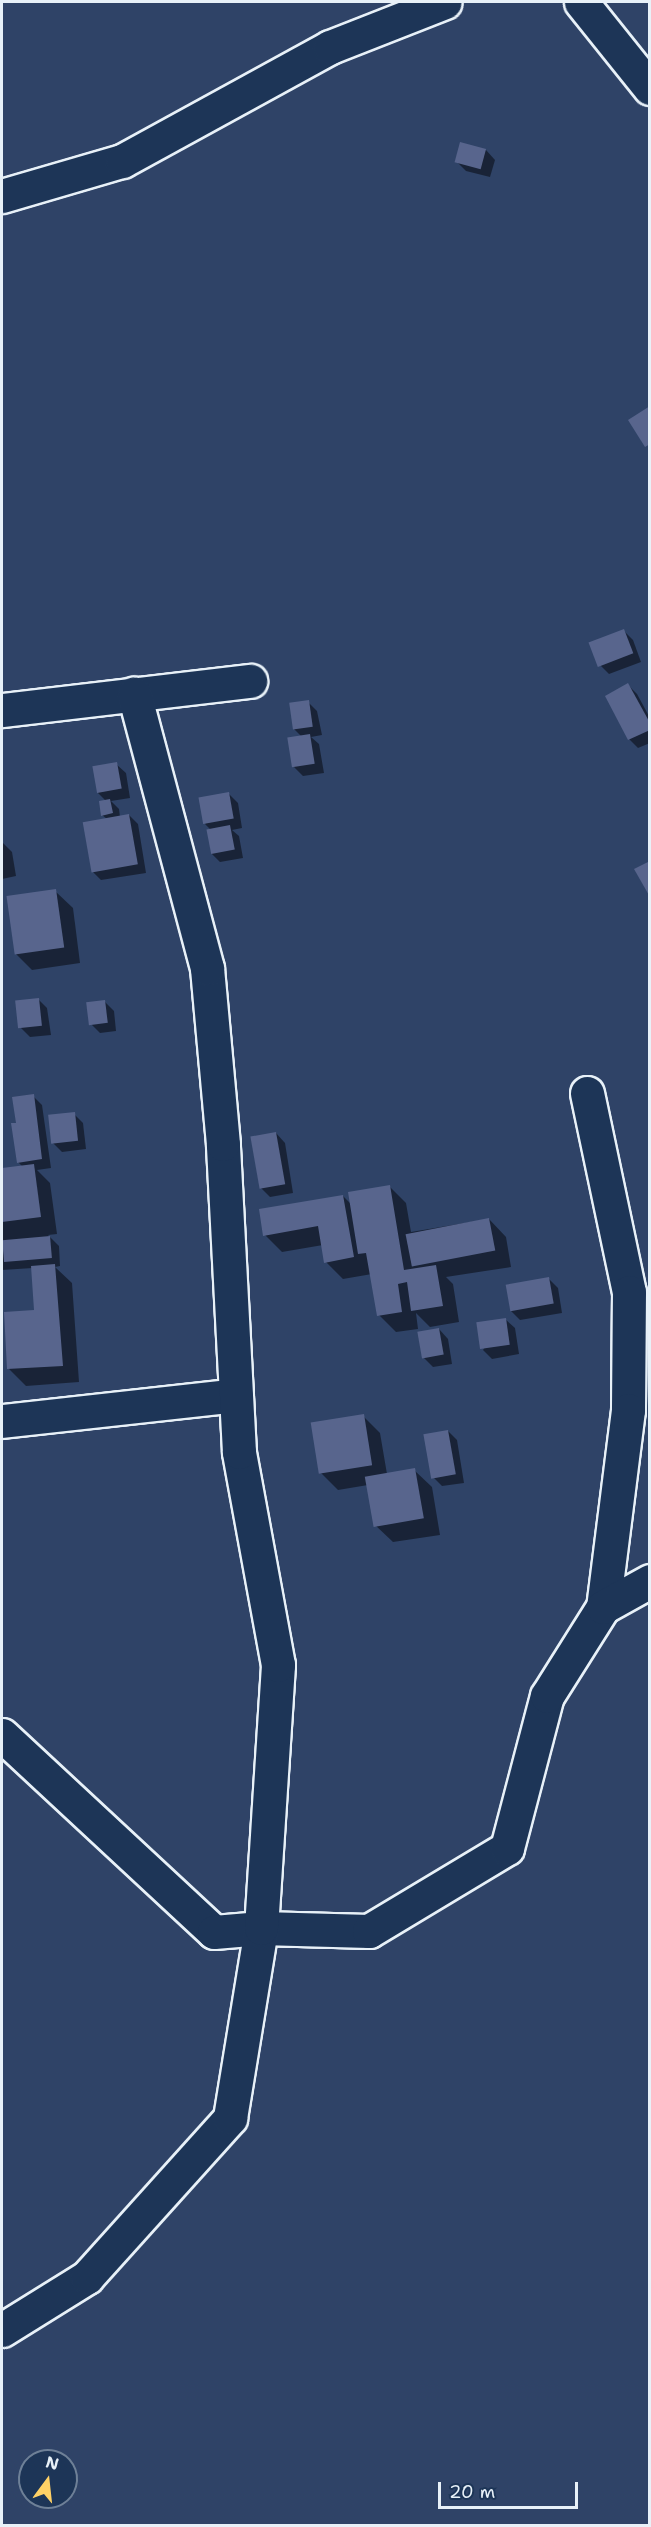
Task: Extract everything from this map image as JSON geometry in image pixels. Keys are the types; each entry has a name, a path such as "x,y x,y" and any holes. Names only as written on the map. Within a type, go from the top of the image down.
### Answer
{"street":[{"path":"2,196 122,161 330,47 445,2"},
{"path":"581,2 650,88"},
{"path":"2,710 250,681"},
{"path":"2,2330 87,2277 230,2118 261,1928 278,1665 239,1452 223,1144 207,968 134,694"},
{"path":"2,1735 214,1932 261,1928 369,1931 507,1848 547,1696 603,1607 628,1410 629,1292 588,1093"},
{"path":"2,1421 236,1395"},
{"path":"603,1607 650,1581"}],"building":[{"path":"460,142 486,149 481,169 455,162"},
{"path":"650,406 650,444 645,447 628,420"},
{"path":"624,629 633,653 598,667 589,643"},
{"path":"628,683 650,723 650,730 628,740 605,696"},
{"path":"309,700 313,727 293,730 289,703"},
{"path":"310,734 315,764 292,767 287,738"},
{"path":"117,762 122,789 97,793 92,766"},
{"path":"229,792 234,819 203,824 198,797"},
{"path":"110,799 113,813 101,816 99,801"},
{"path":"129,814 138,864 92,872 83,822"},
{"path":"230,825 235,850 211,854 206,830"},
{"path":"650,861 650,897 634,869"},
{"path":"56,889 64,947 15,954 6,896"},
{"path":"39,998 42,1026 18,1028 15,1001"},
{"path":"105,1000 108,1023 89,1025 86,1002"},
{"path":"34,1094 42,1159 17,1163 11,1123 16,1123 12,1097"},
{"path":"75,1112 78,1141 51,1144 48,1115"},
{"path":"276,1132 285,1184 260,1189 250,1137"},
{"path":"34,1164 41,1217 2,1222 2,1168"},
{"path":"390,1185 404,1270 436,1265 443,1306 411,1311 407,1282 398,1284 402,1312 377,1316 366,1253 358,1254 348,1192"},
{"path":"343,1195 354,1257 324,1263 318,1226 263,1236 259,1209"},
{"path":"489,1218 495,1250 412,1267 406,1234"},
{"path":"50,1236 52,1258 4,1262 2,1240"},
{"path":"55,1264 63,1366 7,1369 4,1312 34,1310 31,1266"},
{"path":"549,1277 554,1304 510,1311 506,1285"},
{"path":"506,1318 510,1345 480,1349 476,1322"},
{"path":"439,1328 444,1355 422,1358 417,1332"},
{"path":"364,1414 372,1465 319,1474 311,1422"},
{"path":"448,1430 456,1474 431,1479 423,1434"},
{"path":"415,1468 424,1518 374,1527 365,1477"}]}
